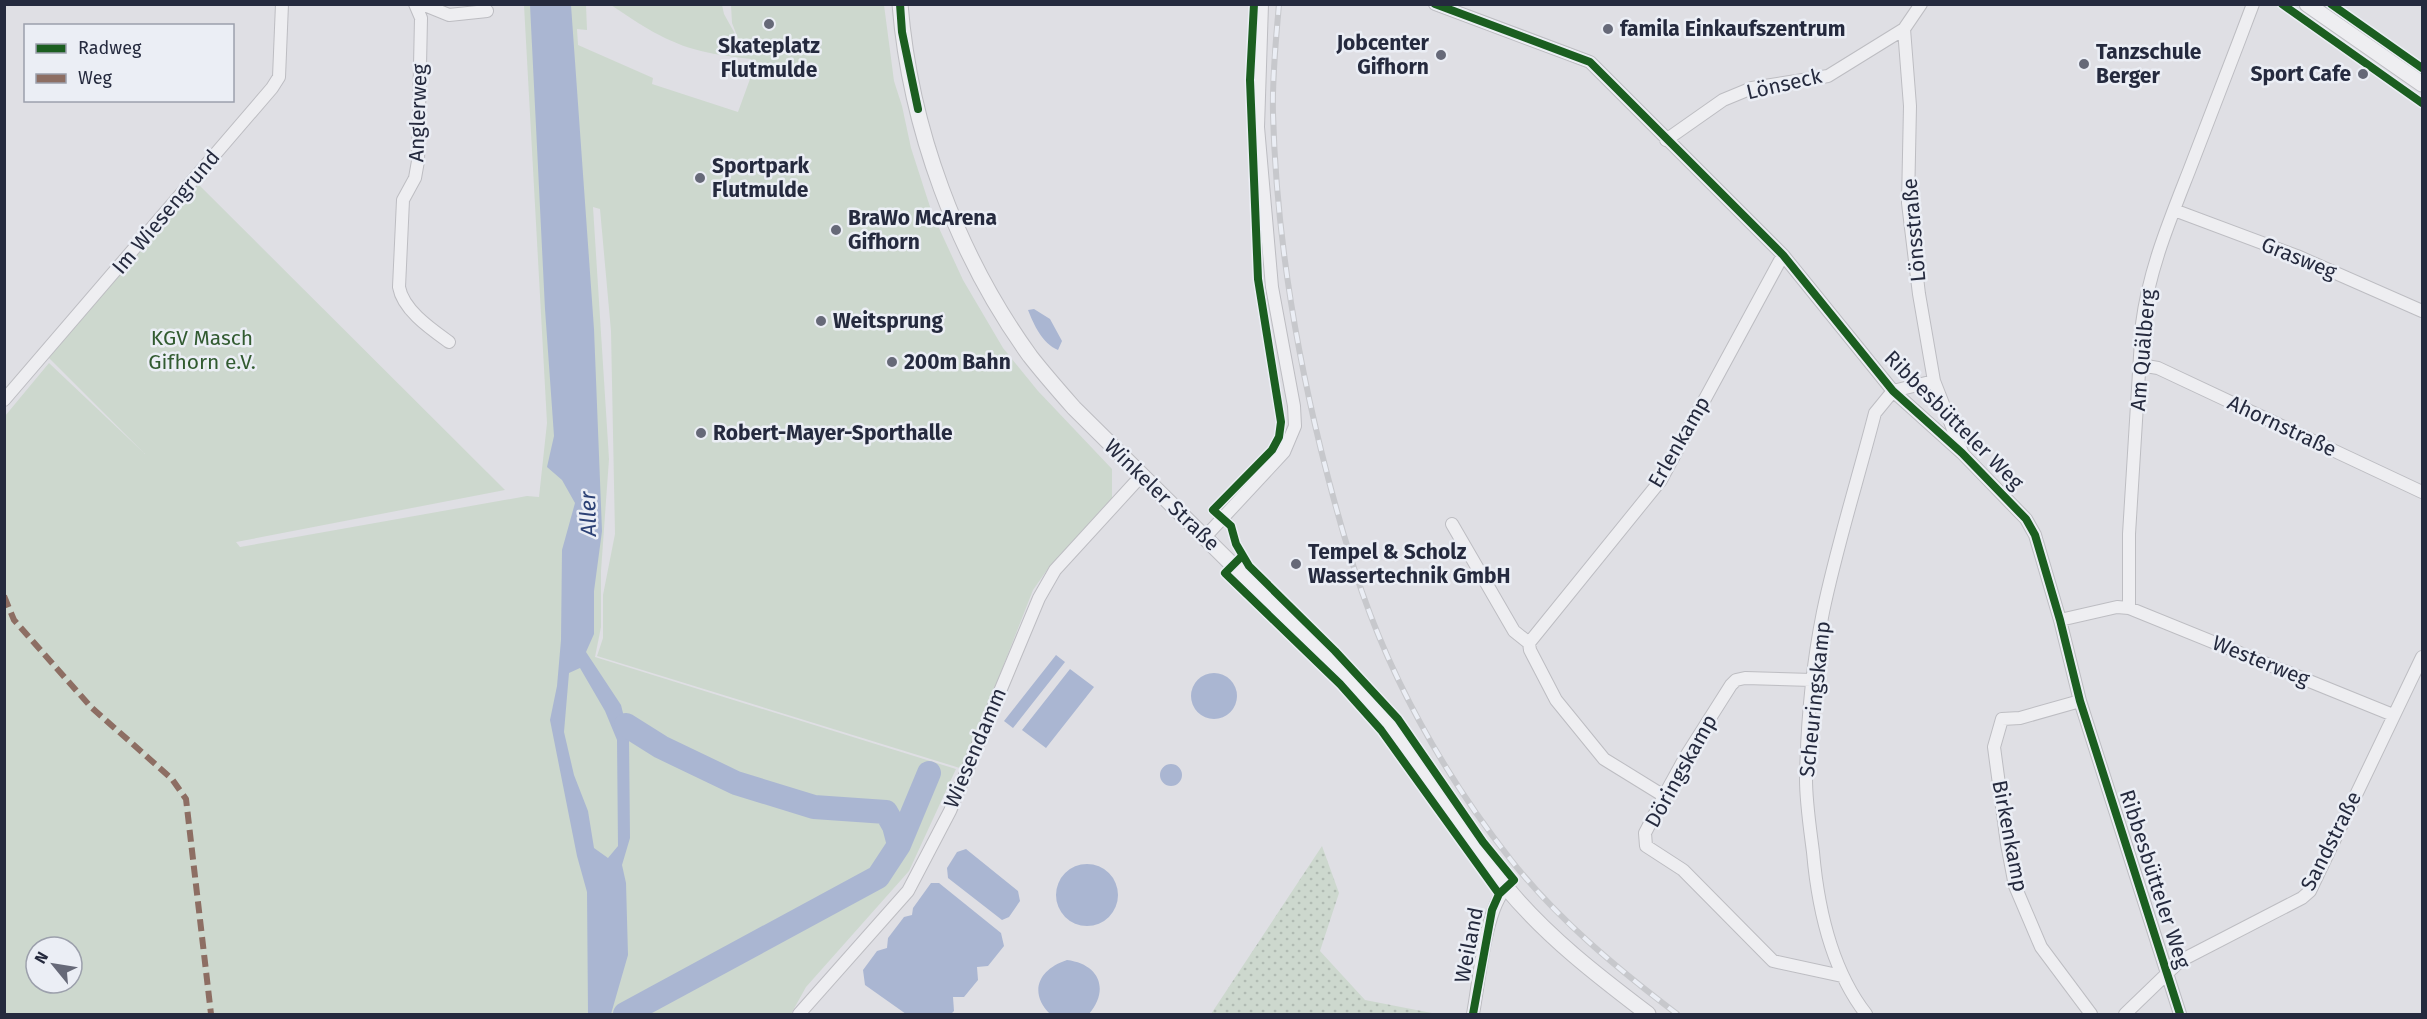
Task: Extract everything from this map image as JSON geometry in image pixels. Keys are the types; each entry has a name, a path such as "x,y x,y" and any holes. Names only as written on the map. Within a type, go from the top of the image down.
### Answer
{"street":[{"name":"Im Wiesengrund","path":"4,400 272,88 279,77 282,4"},
{"name":"Anglerweg","path":"415,4 421,18 418,161 415,178 403,200 399,287 405,302 429,328 449,342"},
{"path":"422,4 449,15 487,11"},
{"name":"Winkeler Straße","path":"900,4 904,41 918,109 950,212 1002,313 1030,356 1074,408 1347,677 1382,715 1507,887 1552,935 1648,1014"},
{"path":"1205,537 1284,452 1295,426 1294,406 1272,287 1259,138 1258,91 1262,4"},
{"name":"Ribbesbütteler Weg","path":"1435,4 1590,62 1783,255 1893,391 1962,453 2032,528 2060,620 2080,701 2180,1014"},
{"path":"1904,29 1921,4"},
{"name":"Am Quälberg","path":"2129,608 2129,534 2146,295 2152,268 2253,4"},
{"path":"2307,4 2422,84"},
{"name":"Lönseck","path":"1666,140 1723,100 1752,88 1828,76 1904,29"},
{"name":"Lönsstraße","path":"1904,29 1910,106 1908,203 1919,294 1934,381 1962,453"},
{"name":"Grasweg","path":"2174,210 2298,256 2422,311"},
{"name":"Erlenkamp","path":"1529,643 1661,480 1783,255"},
{"name":"Ahornstraße","path":"2140,365 2158,368 2422,492"},
{"path":"1893,391 1934,381"},
{"name":"Scheuringskamp","path":"1866,1014 1853,997 1842,976 1824,922 1813,860 1806,782 1812,680 1823,611 1875,413 1893,391"},
{"name":"Wiesendamm","path":"799,1014 908,891 950,811 1039,598 1055,570 1141,476"},
{"path":"1452,524 1514,630 1529,643 1530,650 1556,700 1604,759 1664,795"},
{"path":"2060,620 2117,607 2129,608"},
{"name":"Westerweg","path":"2129,608 2393,715"},
{"name":"Sandstraße","path":"2125,1014 2180,961 2302,898 2310,891 2422,657"},
{"name":"Döringskamp","path":"1812,680 1745,678 1736,680 1710,717 1664,795 1645,833 1646,846 1683,870 1773,961 1842,976"},
{"name":"Birkenkamp","path":"2080,701 2020,718 2002,719 1994,747 2015,886 2041,947 2091,1014"},
{"name":"Weiland","path":"1473,1014 1492,910 1499,894 1507,887"}],"green space":[{"name":"KGV Masch Gifhorn e.V.","path":"524,5 586,5 587,30 577,29 578,45 653,78 652,84 738,112 754,68 751,59 689,48 643,26 611,5 722,5 724,14 739,41 732,23 731,5 884,5 894,81 911,148 932,213 963,280 1003,348 1038,391 1112,469 1112,500 1047,570 1033,590 963,769 597,656 603,638 603,595 615,534 611,331 600,209 593,207 609,459 601,571 601,627 595,657 956,769 909,871 806,987 791,1014 5,1014 5,416 49,363 145,454 46,355 196,182 505,490 236,542 240,547 527,496 539,497 547,423"},
{"path":"1322,846 1339,893 1320,951 1365,1000 1437,1014 1211,1014"}],"water":[{"name":"Aller","path":"530,5 571,5 594,329 602,531 594,591 594,634 586,652 621,705 629,737 630,838 622,865 626,883 628,955 611,1014 588,1014 587,892 577,856 550,720 557,686 561,640 562,550 575,503 562,480 547,467 554,436 545,309","holes":["580,668 605,711 617,740 618,846 608,858 594,848 588,811 574,775 564,732 569,673"]},
{"path":"1034,309 1050,319 1062,341 1058,350 1047,343 1036,327 1028,310"},
{"path":"1056,655 1065,662 1013,728 1004,721"},
{"path":"1070,669 1094,687 1046,748 1022,730"},
{"path":"1214,673 1230,680 1237,696 1230,712 1214,719 1198,712 1191,696 1198,680"},
{"path":"1171,764 1179,767 1182,775 1179,783 1171,786 1163,783 1160,775 1163,767"},
{"path":"966,849 1018,891 1020,901 1009,917 1002,920 948,878 947,868 957,852"},
{"path":"1087,864 1104,869 1109,873 1113,878 1118,895 1113,912 1109,917 1104,921 1087,926 1070,921 1065,917 1061,912 1056,895 1061,878 1065,873 1070,869"},
{"path":"931,883 939,883 1001,933 1004,946 988,966 977,967 978,980 964,997 953,997 954,1011 951,1014 906,1014 865,985 863,970 877,951 887,948 888,938 904,917 912,915 913,908"},
{"path":"1067,960 1087,967 1098,979 1099,996 1089,1014 1050,1014 1039,998 1038,990 1044,975 1049,969"}],"waterway":[{"path":"626,725 661,747 736,783 814,807 886,812 894,826 899,845"},
{"path":"625,1014 878,877 899,845 929,773"}],"railway":[{"path":"1279,4 1273,113 1278,198 1288,283 1311,409 1326,468 1340,522 1376,628 1407,698 1445,766 1511,860 1568,923 1677,1014"}],"marked path":[{"path":"4,596 14,620 91,707 172,779 186,799 211,1014"}],"cycle path":[{"path":"900,4 902,32 918,109"},
{"path":"1254,4 1250,80 1258,279 1281,422 1279,437 1272,450 1213,510 1231,526 1236,544 1249,566 1335,651 1398,719 1483,842 1514,880 1499,894 1492,910 1473,1014"},
{"path":"1435,4 1590,62 1783,255 1893,391 1962,453 2026,519 2035,535 2060,620 2080,701 2180,1014"},
{"path":"2282,4 2422,103"},
{"path":"2331,4 2422,68"},
{"path":"1241,557 1225,573 1340,684 1381,730 1499,894"}],"place":[{"name":"Skateplatz Flutmulde","path":"769,24"},
{"name":"famila Einkaufszentrum","path":"1608,29"},
{"name":"Jobcenter Gifhorn","path":"1441,55"},
{"name":"Tanzschule Berger","path":"2084,64"},
{"name":"Sport Cafe","path":"2363,74"},
{"name":"Sportpark Flutmulde","path":"700,178"},
{"name":"BraWo McArena Gifhorn","path":"836,230"},
{"name":"Weitsprung","path":"821,321"},
{"name":"200m Bahn","path":"892,362"},
{"name":"Robert-Mayer-Sporthalle","path":"701,433"},
{"name":"Tempel & Scholz Wassertechnik GmbH","path":"1296,564"}]}
